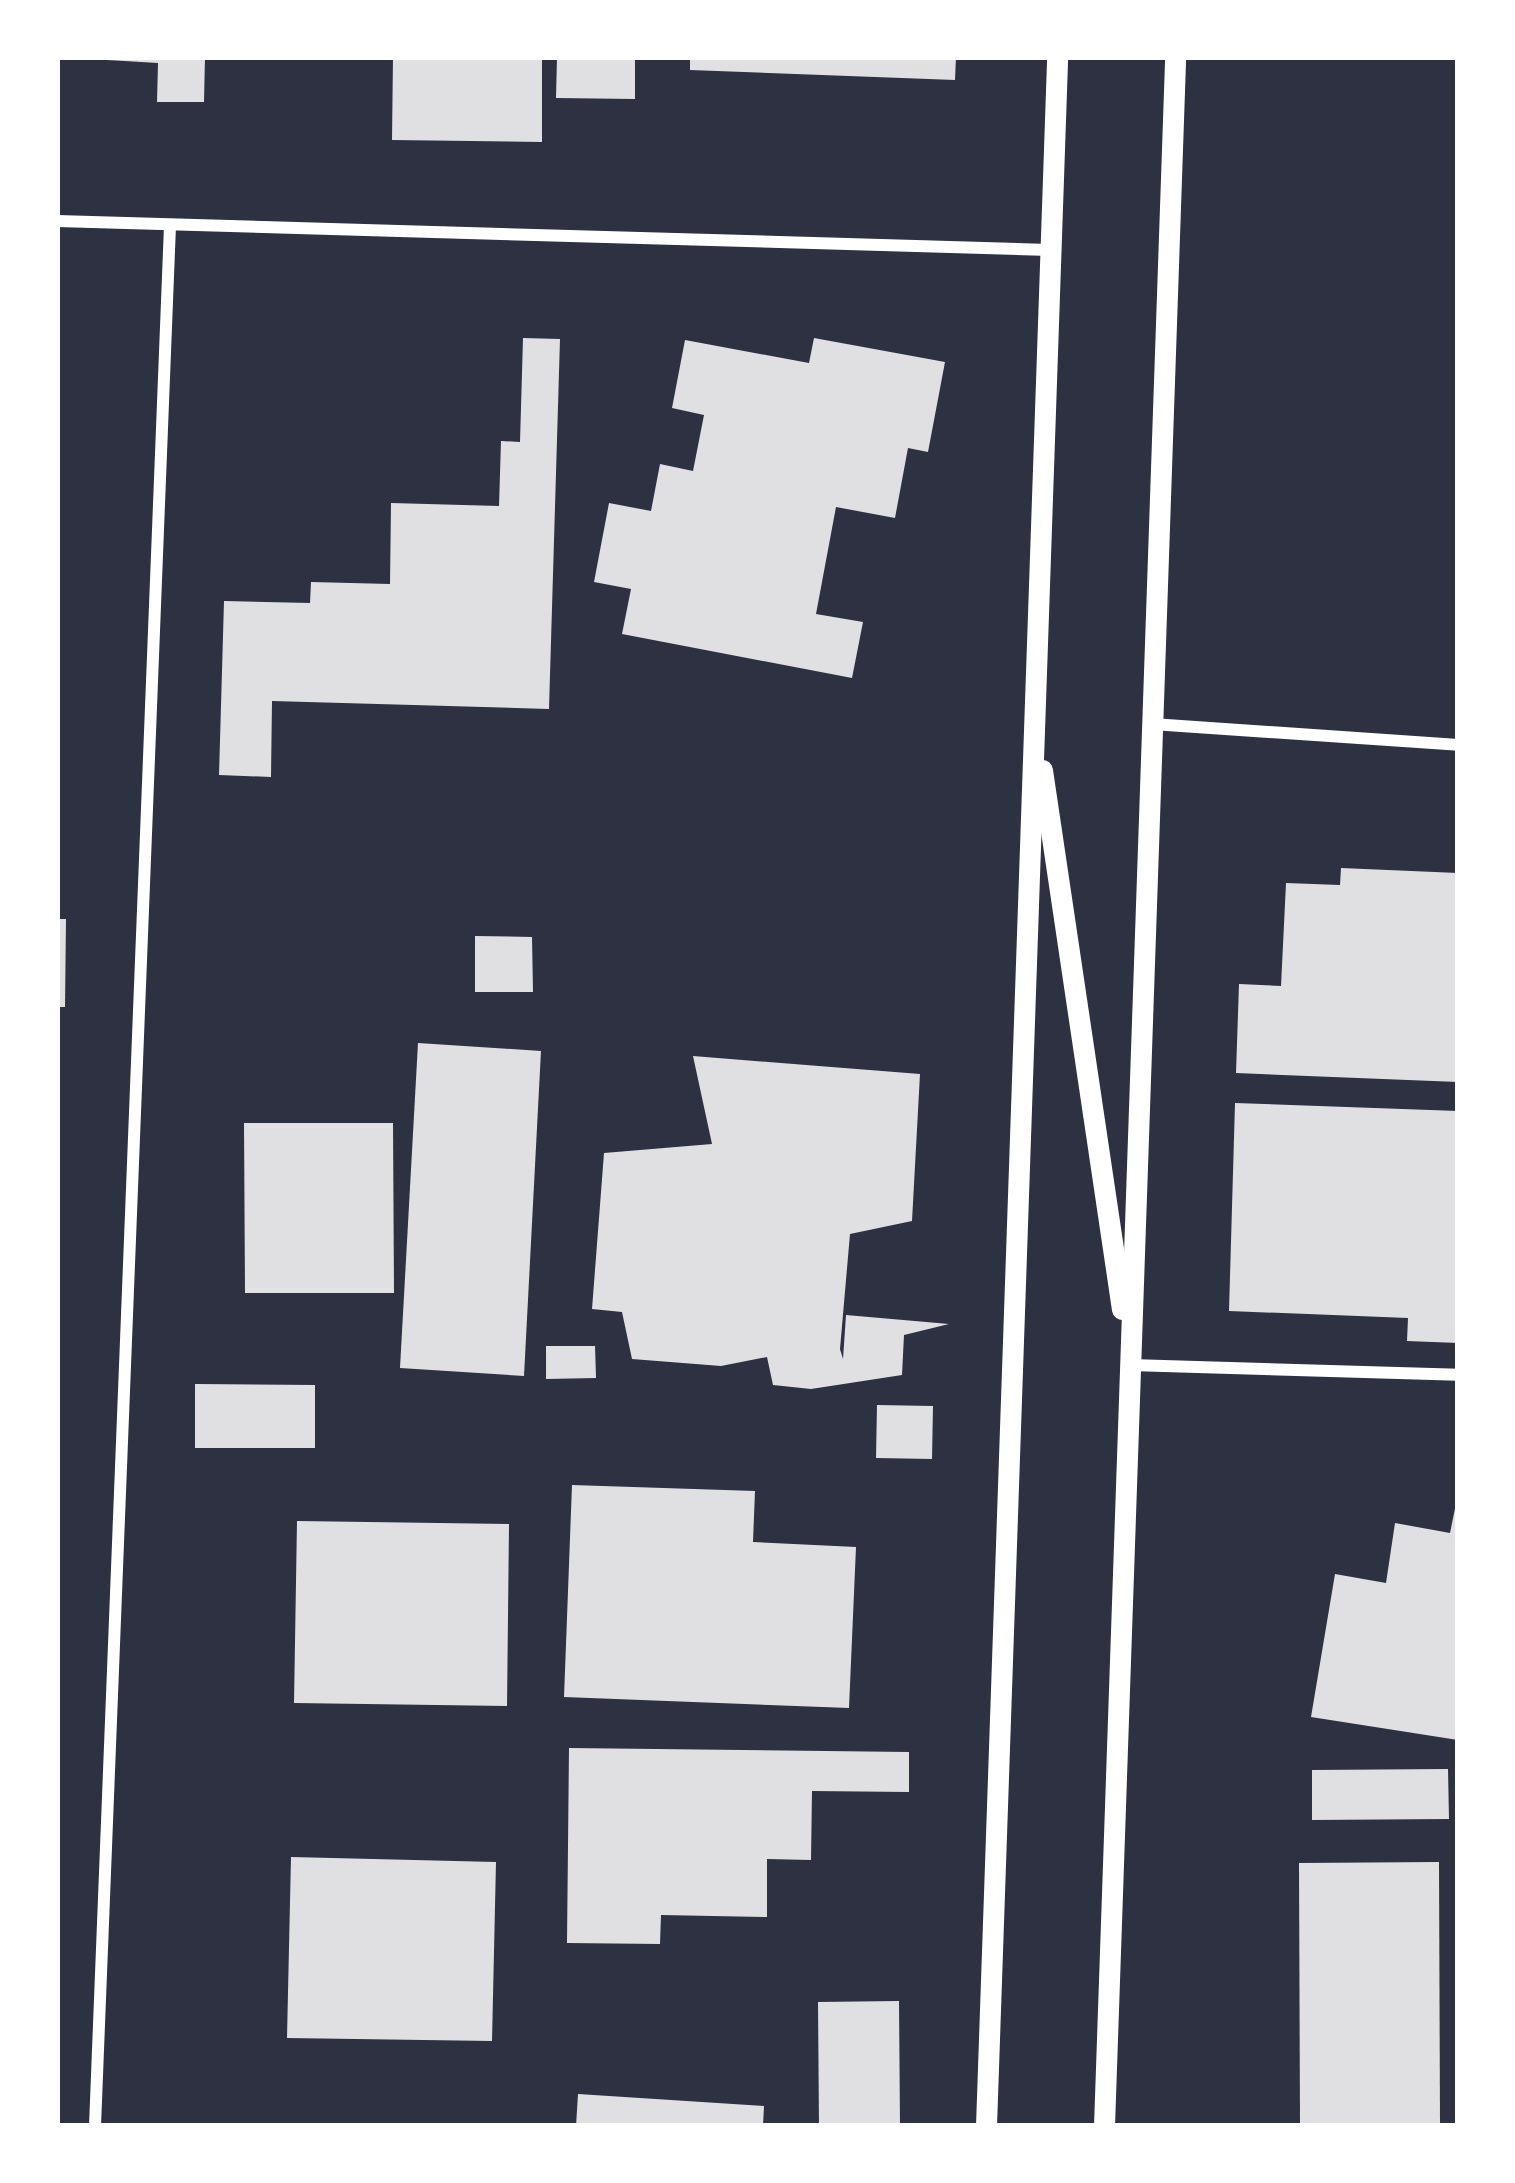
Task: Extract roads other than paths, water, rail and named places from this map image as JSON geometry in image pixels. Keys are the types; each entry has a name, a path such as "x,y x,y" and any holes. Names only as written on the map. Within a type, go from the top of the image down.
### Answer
{"street":[{"path":"986,2126 1057,57"},
{"path":"1104,2126 1175,57"},
{"path":"57,221 1050,250"},
{"path":"95,2126 170,225"},
{"path":"1034,716 1130,1365"},
{"path":"1152,724 1458,745"},
{"path":"1130,1365 1458,1375"}]}
